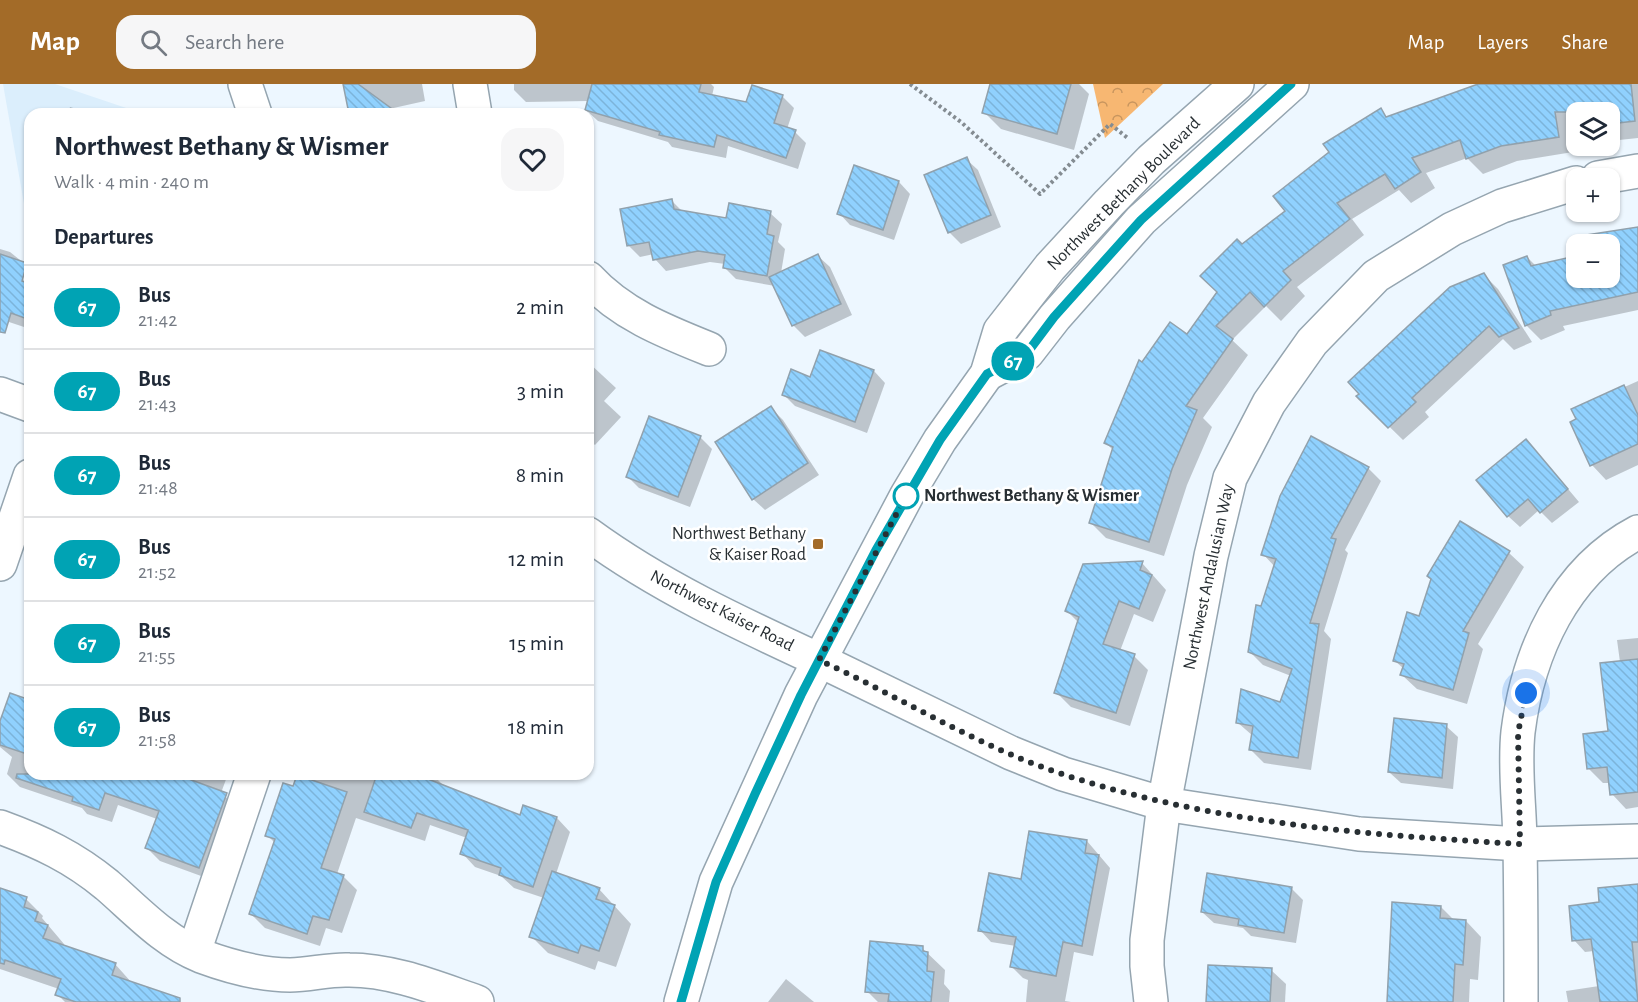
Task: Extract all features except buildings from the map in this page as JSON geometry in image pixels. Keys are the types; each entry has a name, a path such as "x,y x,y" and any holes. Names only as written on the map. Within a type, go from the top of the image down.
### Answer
{"street":[{"path":"245,84 253,108"},
{"path":"470,84 474,108"},
{"name":"Northwest Bethany Boulevard","path":"819,660 907,495 940,440 987,374 1000,331 1050,267 1151,160 1237,84"},
{"name":"Northwest Bethany Boulevard","path":"987,374 1027,353 1054,317 1141,220 1292,84"},
{"path":"1620,174 1638,171"},
{"name":"Northwest Andalusian Way","path":"1151,1002 1147,966 1148,940 1164,804 1211,556 1230,478 1269,403 1312,342 1376,276 1462,225 1502,206 1566,186"},
{"path":"594,284 604,295 649,324 709,349"},
{"path":"0,394 24,403"},
{"path":"0,564 24,494"},
{"path":"1521,1002 1518,733 1530,673 1550,619 1579,579 1627,538 1638,532"},
{"name":"Northwest Kaiser Road","path":"594,538 644,571 701,603 1022,757 1063,774 1164,804 1359,834 1520,844 1638,841"},
{"path":"681,1002 716,882 819,660"},
{"path":"194,952 252,780"},
{"path":"0,827 62,852 107,885 152,926 194,952 260,972 290,975 350,970 388,975 419,981 477,1002"}],"path":[{"path":"910,84 962,122 1040,194 1110,124 1151,160"}],"shaded area":[{"path":"3,84 55,84 126,108 24,108 24,204"}],"green space":[{"path":"1093,84 1163,84 1105,138"}],"bus line":[{"name":"67","path":"681,1002 716,882 755,794 801,695 876,550 940,440 987,374 1027,353 1054,317 1141,220 1291,84"}],"place":[{"name":"Northwest Bethany & Wismer","path":"906,496"},
{"name":"Northwest Bethany & Kaiser Road","path":"818,544"}],"route":[{"path":"906,496 819,660 952,726 1063,774 1164,804 1359,834 1520,844 1518,733 1526,693"}]}
